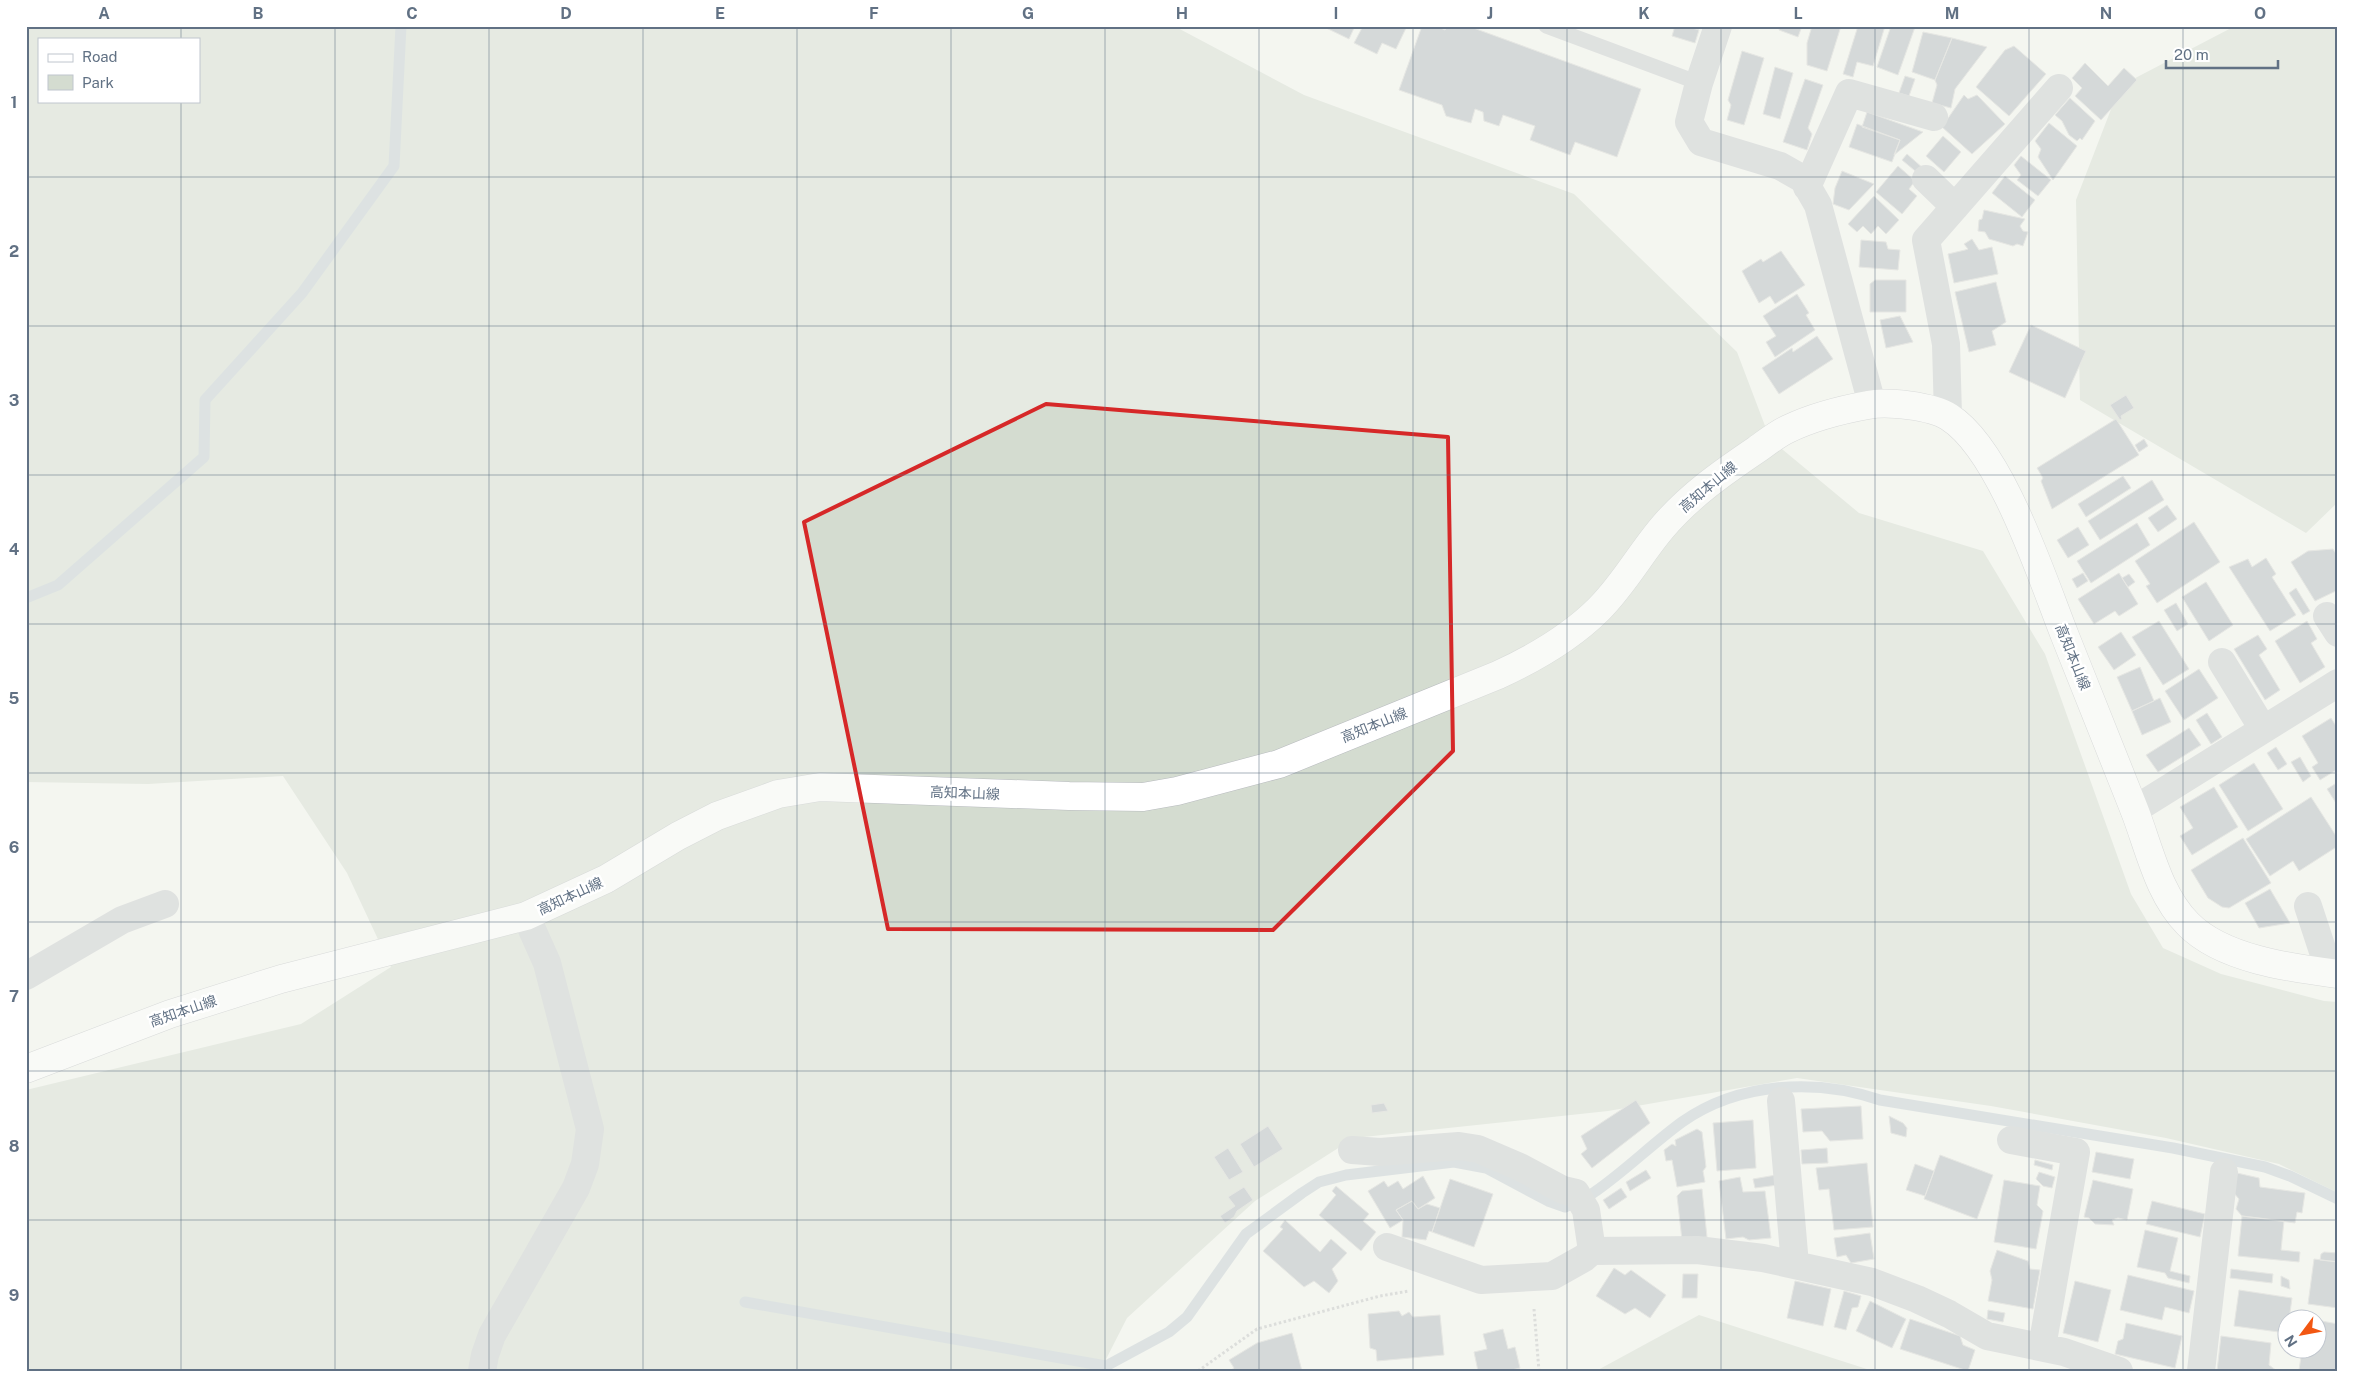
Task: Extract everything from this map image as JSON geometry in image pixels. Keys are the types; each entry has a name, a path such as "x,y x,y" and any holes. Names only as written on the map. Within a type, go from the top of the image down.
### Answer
{"main road":[{"name":"高知本山線","path":"26,1069 170,1014 281,979 526,916 606,879 678,836 717,816 756,801 792,791 820,787 1143,797 1177,791 1279,764 1498,675 1532,659 1565,638 1598,610 1665,525 1717,476 1785,430 1820,415 1872,404 1908,405 1948,416 1974,440 1998,477 2016,514 2134,810 2155,869 2171,902 2187,924 2202,937 2243,955 2266,962 2335,972"}],"street":[{"path":"1718,26 1699,83 1689,122 1701,142 1780,166 1803,179 1818,205 1872,404"},
{"path":"1948,416 1946,344 1926,240 2059,88"},
{"path":"1807,187 1849,93 1934,117"},
{"path":"1926,180 1955,207"},
{"path":"2222,662 2263,730"},
{"path":"2134,810 2337,685"},
{"path":"26,976 122,920 165,904"},
{"path":"2308,906 2335,972"},
{"path":"482,1371 492,1335 576,1188 585,1164 590,1128 547,963 526,916"},
{"path":"1781,1101 1795,1265"},
{"path":"2011,1140 2076,1152 2042,1347"},
{"path":"1352,1150 1380,1152 1459,1146 1478,1149 1512,1164 1581,1201 1592,1251"},
{"path":"2201,1371 2224,1172"},
{"path":"1387,1247 1481,1280 1552,1276 1584,1258 1592,1251 1697,1250 1763,1258 1872,1282 1917,1299 1949,1314 1987,1336 2016,1344 2064,1352 2119,1371"}],"lane":[{"path":"1546,26 1699,83"}],"path":[{"path":"1539,1371 1533,1296 1552,1276"},
{"path":"1198,1371 1258,1329 1380,1296 1417,1290"}],"highlighted area":[{"path":"1046,404 1448,437 1453,751 1273,930 888,929 804,522"}],"green space":[{"path":"26,26 1174,26 1304,95 1574,194 1737,352 1770,439 1859,513 1983,551 2045,654 2131,894 2163,948 2221,974 2324,1001 2338,1002 2338,1193 2279,1164 2166,1138 1991,1106 1797,1078 1608,1111 1354,1138 1255,1201 1127,1318 1100,1371 26,1371 26,1090 301,1024 391,967 347,873 283,776 148,784 26,782"},
{"path":"2235,26 2338,26 2338,502 2306,533 2080,400 2076,200 2120,86"},
{"path":"1699,1315 1873,1371 1596,1371"}],"building":[{"path":"1322,26 1355,26 1349,39"},
{"path":"1363,26 1407,26 1396,49 1382,43 1377,54 1354,43"},
{"path":"1422,26 1436,26 1445,30 1448,26 1468,26 1641,89 1617,157 1575,142 1570,155 1530,140 1535,126 1503,115 1499,126 1484,121 1483,112 1475,109 1471,123 1446,116 1442,105 1399,90"},
{"path":"1675,26 1685,26 1699,30 1695,43 1672,36"},
{"path":"1780,26 1802,26 1798,37 1779,30"},
{"path":"1812,26 1841,26 1827,71 1807,65 1807,43"},
{"path":"1858,26 1885,26 1873,66 1857,62 1853,77 1843,74"},
{"path":"1891,26 1915,27 1898,75 1877,67"},
{"path":"1923,32 1952,38 1935,80 1912,72"},
{"path":"1952,38 1987,47 1955,89 1951,108 1932,103 1937,85 1935,80"},
{"path":"2014,46 2046,74 2009,116 1976,87 2005,50"},
{"path":"1742,51 1764,58 1744,125 1727,120 1731,105 1728,100"},
{"path":"2085,63 2108,86 2124,68 2137,80 2101,120 2075,96 2082,88 2072,78"},
{"path":"1775,67 1793,73 1780,119 1763,114"},
{"path":"1905,76 1915,79 1909,96 1899,93"},
{"path":"1805,79 1823,85 1808,128 1812,134 1807,150 1783,142"},
{"path":"1964,95 1968,99 1977,95 2005,124 1972,154 1942,127"},
{"path":"2070,98 2095,121 2082,140 2080,138 2077,141 2069,135 2062,121 2055,115"},
{"path":"1867,112 1923,132 1894,155 1900,140 1862,127"},
{"path":"2049,123 2077,146 2053,180 2038,157 2041,149 2035,141"},
{"path":"1857,124 1900,140 1892,162 1849,147"},
{"path":"1943,136 1961,152 1944,172 1926,156"},
{"path":"1907,154 1924,169 1920,175 1902,160"},
{"path":"2021,156 2051,180 2038,196 2017,180 2021,175 2014,165"},
{"path":"1898,166 1915,181 1909,189 1917,196 1902,214 1876,192"},
{"path":"1842,171 1874,184 1849,210 1833,204 1835,188"},
{"path":"2005,176 2035,200 2022,217 1992,193"},
{"path":"1874,196 1899,220 1886,234 1878,226 1871,234 1863,226 1857,232 1848,224"},
{"path":"1984,210 2025,219 2020,226 2023,231 2028,232 2023,246 2017,244 2013,246 1989,239 1985,232 1978,231 1979,220 1982,219"},
{"path":"1972,239 1979,250 1992,247 1998,274 1954,283 1948,254 1968,249 1964,244"},
{"path":"1861,240 1886,242 1888,249 1900,250 1898,270 1859,267"},
{"path":"1781,251 1805,285 1775,304 1770,296 1759,303 1742,271 1761,259 1763,262"},
{"path":"1875,280 1906,280 1906,312 1870,312 1870,284"},
{"path":"1996,282 2006,322 1992,331 1996,345 1969,352 1955,292"},
{"path":"1797,294 1809,313 1806,315 1815,330 1775,357 1766,342 1776,336 1763,316"},
{"path":"1900,316 1913,342 1886,348 1880,320"},
{"path":"2031,325 2086,351 2065,398 2009,372"},
{"path":"1817,336 1833,359 1779,394 1762,368 1792,348 1793,352"},
{"path":"2126,395 2134,408 2121,416 2122,419 2120,420 2110,405"},
{"path":"2116,419 2139,455 2052,509 2041,481 2043,478 2037,468"},
{"path":"2144,439 2148,446 2139,452 2135,445"},
{"path":"2123,476 2131,488 2086,517 2078,504"},
{"path":"2152,480 2164,500 2100,540 2088,521"},
{"path":"2167,505 2177,519 2158,532 2148,518"},
{"path":"2194,522 2220,562 2157,603 2146,586 2150,584 2135,561"},
{"path":"2137,523 2150,545 2091,583 2077,561"},
{"path":"2078,527 2089,545 2068,558 2057,540"},
{"path":"2333,549 2338,557 2338,590 2315,601 2291,562 2308,551"},
{"path":"2266,558 2276,574 2272,577 2296,615 2270,631 2229,567 2248,559 2252,567"},
{"path":"2083,573 2088,581 2077,588 2072,579"},
{"path":"2119,573 2138,604 2119,616 2115,611 2094,624 2078,599"},
{"path":"2129,574 2135,582 2128,587 2122,578"},
{"path":"2206,582 2233,625 2209,641 2182,597"},
{"path":"2296,588 2310,611 2303,615 2289,593"},
{"path":"2176,603 2188,624 2177,631 2164,610"},
{"path":"2159,621 2189,669 2163,685 2132,637"},
{"path":"2307,621 2317,639 2311,643 2325,667 2300,683 2275,641"},
{"path":"2121,632 2136,655 2114,670 2098,647"},
{"path":"2258,635 2267,649 2259,655 2280,690 2265,700 2234,649"},
{"path":"2140,667 2154,701 2132,711 2117,677"},
{"path":"2199,669 2218,698 2184,720 2165,691"},
{"path":"2160,698 2171,722 2142,735 2132,711"},
{"path":"2207,713 2222,737 2211,744 2196,720"},
{"path":"2331,718 2338,729 2338,769 2320,780 2312,767 2318,763 2302,736"},
{"path":"2189,728 2201,745 2158,772 2146,755"},
{"path":"2276,747 2287,764 2278,770 2267,753"},
{"path":"2300,757 2311,776 2303,782 2291,762"},
{"path":"2254,763 2283,809 2248,831 2219,785"},
{"path":"2338,782 2338,806 2327,789"},
{"path":"2214,787 2238,827 2192,855 2180,836 2193,828 2180,807"},
{"path":"2311,797 2338,839 2338,846 2299,871 2293,861 2270,876 2246,839"},
{"path":"2243,838 2271,883 2229,908 2222,907 2208,898 2191,870"},
{"path":"2270,889 2290,923 2259,928 2245,903"},
{"path":"1636,1100 1650,1123 1592,1168 1581,1154 1587,1149 1581,1136"},
{"path":"1384,1103 1388,1111 1372,1113 1371,1105"},
{"path":"1861,1106 1863,1139 1830,1141 1822,1131 1803,1132 1801,1109"},
{"path":"1889,1116 1903,1123 1907,1128 1906,1137 1891,1133"},
{"path":"1753,1120 1756,1168 1717,1171 1713,1123"},
{"path":"1268,1126 1283,1149 1254,1167 1240,1144"},
{"path":"1697,1129 1702,1132 1706,1167 1703,1171 1705,1182 1677,1187 1672,1160 1666,1161 1664,1150 1672,1144 1676,1146 1675,1140"},
{"path":"1228,1148 1243,1172 1229,1180 1214,1157"},
{"path":"1827,1148 1828,1163 1802,1164 1801,1150"},
{"path":"2096,1152 2134,1159 2130,1179 2092,1172"},
{"path":"1940,1155 1993,1175 1977,1219 1924,1199"},
{"path":"2035,1160 2053,1165 2052,1170 2034,1165"},
{"path":"1867,1163 1873,1227 1834,1230 1829,1189 1819,1190 1816,1168"},
{"path":"1915,1164 1934,1171 1925,1196 1906,1190"},
{"path":"1646,1170 1651,1178 1630,1191 1626,1182"},
{"path":"2039,1172 2055,1177 2052,1188 2043,1186 2036,1179"},
{"path":"2237,1173 2259,1178 2260,1187 2305,1193 2302,1213 2297,1212 2295,1223 2242,1216 2236,1209 2239,1199 2233,1192"},
{"path":"1776,1175 1778,1185 1755,1188 1753,1179"},
{"path":"1423,1176 1435,1198 1418,1209 1412,1201 1396,1210 1403,1220 1390,1228 1368,1191 1384,1181 1388,1187 1398,1181 1403,1189"},
{"path":"1740,1177 1743,1192 1765,1191 1771,1238 1749,1240 1743,1237 1726,1239 1719,1181"},
{"path":"1450,1179 1493,1194 1474,1247 1432,1232"},
{"path":"2004,1180 2040,1186 2037,1205 2043,1211 2036,1249 1994,1242"},
{"path":"2093,1180 2133,1189 2127,1220 2118,1218 2112,1220 2114,1225 2095,1224 2089,1218 2084,1217"},
{"path":"1336,1186 1369,1214 1363,1221 1376,1232 1361,1251 1319,1215 1336,1195 1332,1191"},
{"path":"1244,1187 1253,1200 1237,1211 1234,1217 1225,1223 1220,1216 1235,1206 1228,1197"},
{"path":"1621,1188 1627,1197 1609,1209 1603,1200"},
{"path":"1702,1189 1707,1237 1682,1240 1677,1196 1682,1191"},
{"path":"1412,1201 1418,1209 1427,1204 1440,1208 1432,1232 1429,1231 1426,1240 1402,1237 1403,1220 1396,1210"},
{"path":"2152,1201 2205,1214 2200,1237 2146,1224"},
{"path":"2242,1216 2284,1221 2281,1250 2300,1252 2299,1262 2238,1256"},
{"path":"1285,1220 1320,1252 1331,1239 1347,1253 1332,1269 1338,1281 1329,1293 1314,1281 1304,1287 1263,1251 1283,1229 1280,1227"},
{"path":"2145,1230 2178,1238 2170,1271 2190,1276 2189,1283 2168,1278 2165,1273 2137,1267"},
{"path":"1870,1233 1874,1259 1851,1263 1846,1255 1837,1257 1834,1238"},
{"path":"1997,1250 2028,1261 2030,1269 2040,1270 2033,1309 1988,1301 1992,1280 1990,1271"},
{"path":"2324,1252 2338,1253 2338,1262 2320,1260 2321,1254"},
{"path":"2314,1259 2338,1262 2338,1308 2308,1304"},
{"path":"1614,1268 1625,1275 1631,1270 1666,1295 1650,1318 1635,1308 1625,1314 1596,1296"},
{"path":"2231,1269 2273,1274 2272,1283 2230,1278"},
{"path":"1683,1274 1698,1274 1697,1298 1682,1298"},
{"path":"2128,1275 2194,1291 2189,1313 2165,1307 2162,1320 2120,1310"},
{"path":"2281,1276 2289,1280 2290,1289 2281,1286"},
{"path":"1795,1281 1831,1289 1823,1326 1787,1318"},
{"path":"2075,1281 2111,1290 2098,1342 2063,1333"},
{"path":"2239,1290 2292,1298 2290,1310 2276,1310 2276,1332 2234,1326"},
{"path":"1844,1291 1861,1296 1858,1307 1852,1308 1846,1330 1834,1327"},
{"path":"1870,1301 1906,1319 1892,1348 1856,1331"},
{"path":"1988,1310 2005,1313 2003,1322 1987,1319"},
{"path":"1399,1311 1402,1316 1409,1312 1413,1317 1440,1315 1444,1355 1377,1361 1376,1350 1370,1348 1368,1314"},
{"path":"1910,1319 1960,1336 1963,1345 1975,1350 1968,1371 1900,1349"},
{"path":"2326,1322 2338,1324 2338,1371 2299,1370 2300,1360 2326,1360"},
{"path":"2126,1323 2182,1336 2175,1368 2115,1354 2118,1341 2123,1339"},
{"path":"1503,1329 1508,1349 1515,1347 1520,1368 1507,1371 1478,1371 1474,1352 1487,1349 1483,1334"},
{"path":"1292,1333 1302,1371 1230,1371 1234,1368 1229,1360 1257,1343"},
{"path":"2221,1336 2271,1343 2269,1365 2277,1371 2217,1371"}],"waterway":[{"path":"26,598 58,585 204,457 205,400 302,293 394,166 401,26"},
{"path":"1107,1371 1106,1366 1169,1332 1187,1317 1246,1234 1319,1182 1346,1175 1454,1162 1486,1168 1548,1201 1565,1207 1585,1198 1682,1122 1704,1109 1728,1099 1778,1088 1830,1089 1880,1100 2173,1148 2265,1167 2290,1176 2338,1199"},
{"path":"745,1302 1106,1366"}]}
